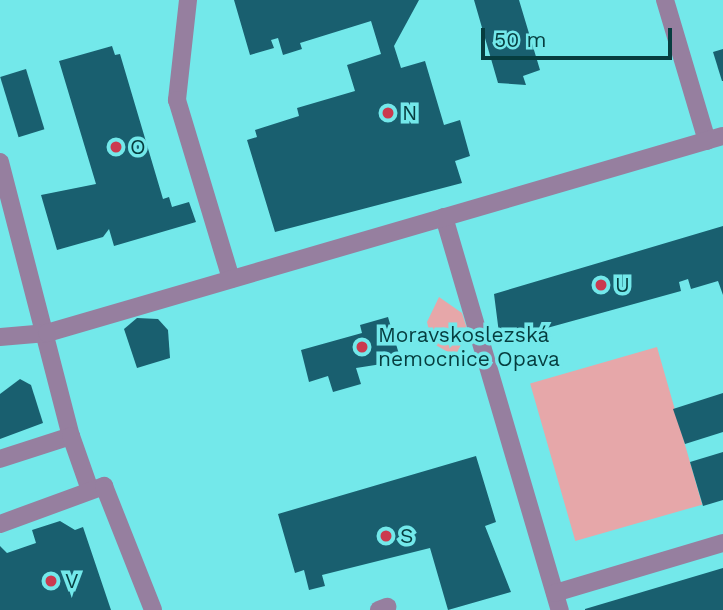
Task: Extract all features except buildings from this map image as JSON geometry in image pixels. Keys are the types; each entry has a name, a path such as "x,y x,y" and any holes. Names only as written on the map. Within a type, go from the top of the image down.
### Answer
{"street":[{"path":"188,0 177,100 230,279"},
{"path":"0,337 47,332 715,139 664,0"},
{"path":"0,162 47,332 71,436 90,490"},
{"path":"444,217 558,602 723,543"},
{"path":"0,459 71,436"},
{"path":"0,524 104,485 153,610"}],"shaded area":[{"path":"439,297 462,313 468,332 455,356 432,343 427,322"},
{"path":"657,347 702,505 575,541 530,383"}],"place":[{"name":"N","path":"388,113"},
{"name":"O","path":"116,147"},
{"name":"U","path":"601,285"},
{"name":"Moravskoslezská nemocnice Opava","path":"362,347"},
{"name":"S","path":"386,536"},
{"name":"V","path":"51,581"}]}
